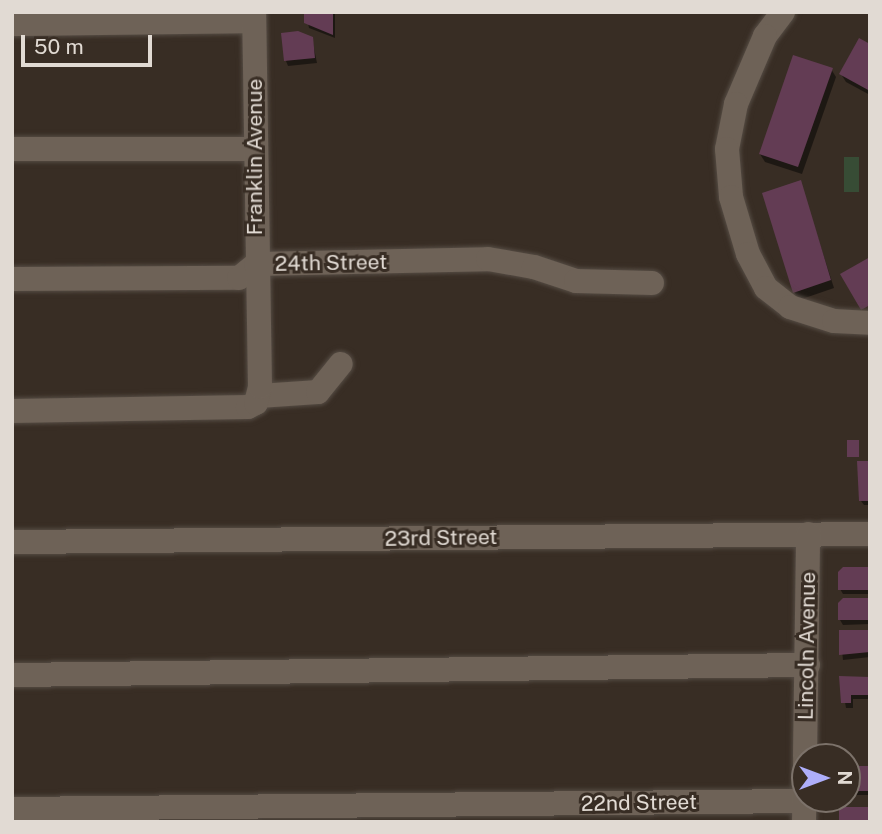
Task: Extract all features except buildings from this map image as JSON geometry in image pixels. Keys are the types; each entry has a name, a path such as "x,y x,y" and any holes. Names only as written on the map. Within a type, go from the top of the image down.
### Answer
{"street":[{"path":"783,12 765,36 736,104 727,149 731,197 748,254 766,288 790,307 834,321 870,323"},
{"path":"12,24 254,17"},
{"name":"Franklin Avenue","path":"254,17 260,391"},
{"path":"12,149 255,149"},
{"name":"24th Street","path":"12,279 239,278 256,264 488,259 534,267 576,281 652,283"},
{"path":"12,411 248,407 260,391 318,392 341,364"},
{"name":"Lincoln Avenue","path":"806,743 808,534"},
{"name":"23rd Street","path":"12,542 870,534"},
{"path":"12,675 808,665"},
{"name":"22nd Street","path":"12,809 791,811"}],"green space":[{"path":"844,157 859,157 859,192 844,192"}]}
